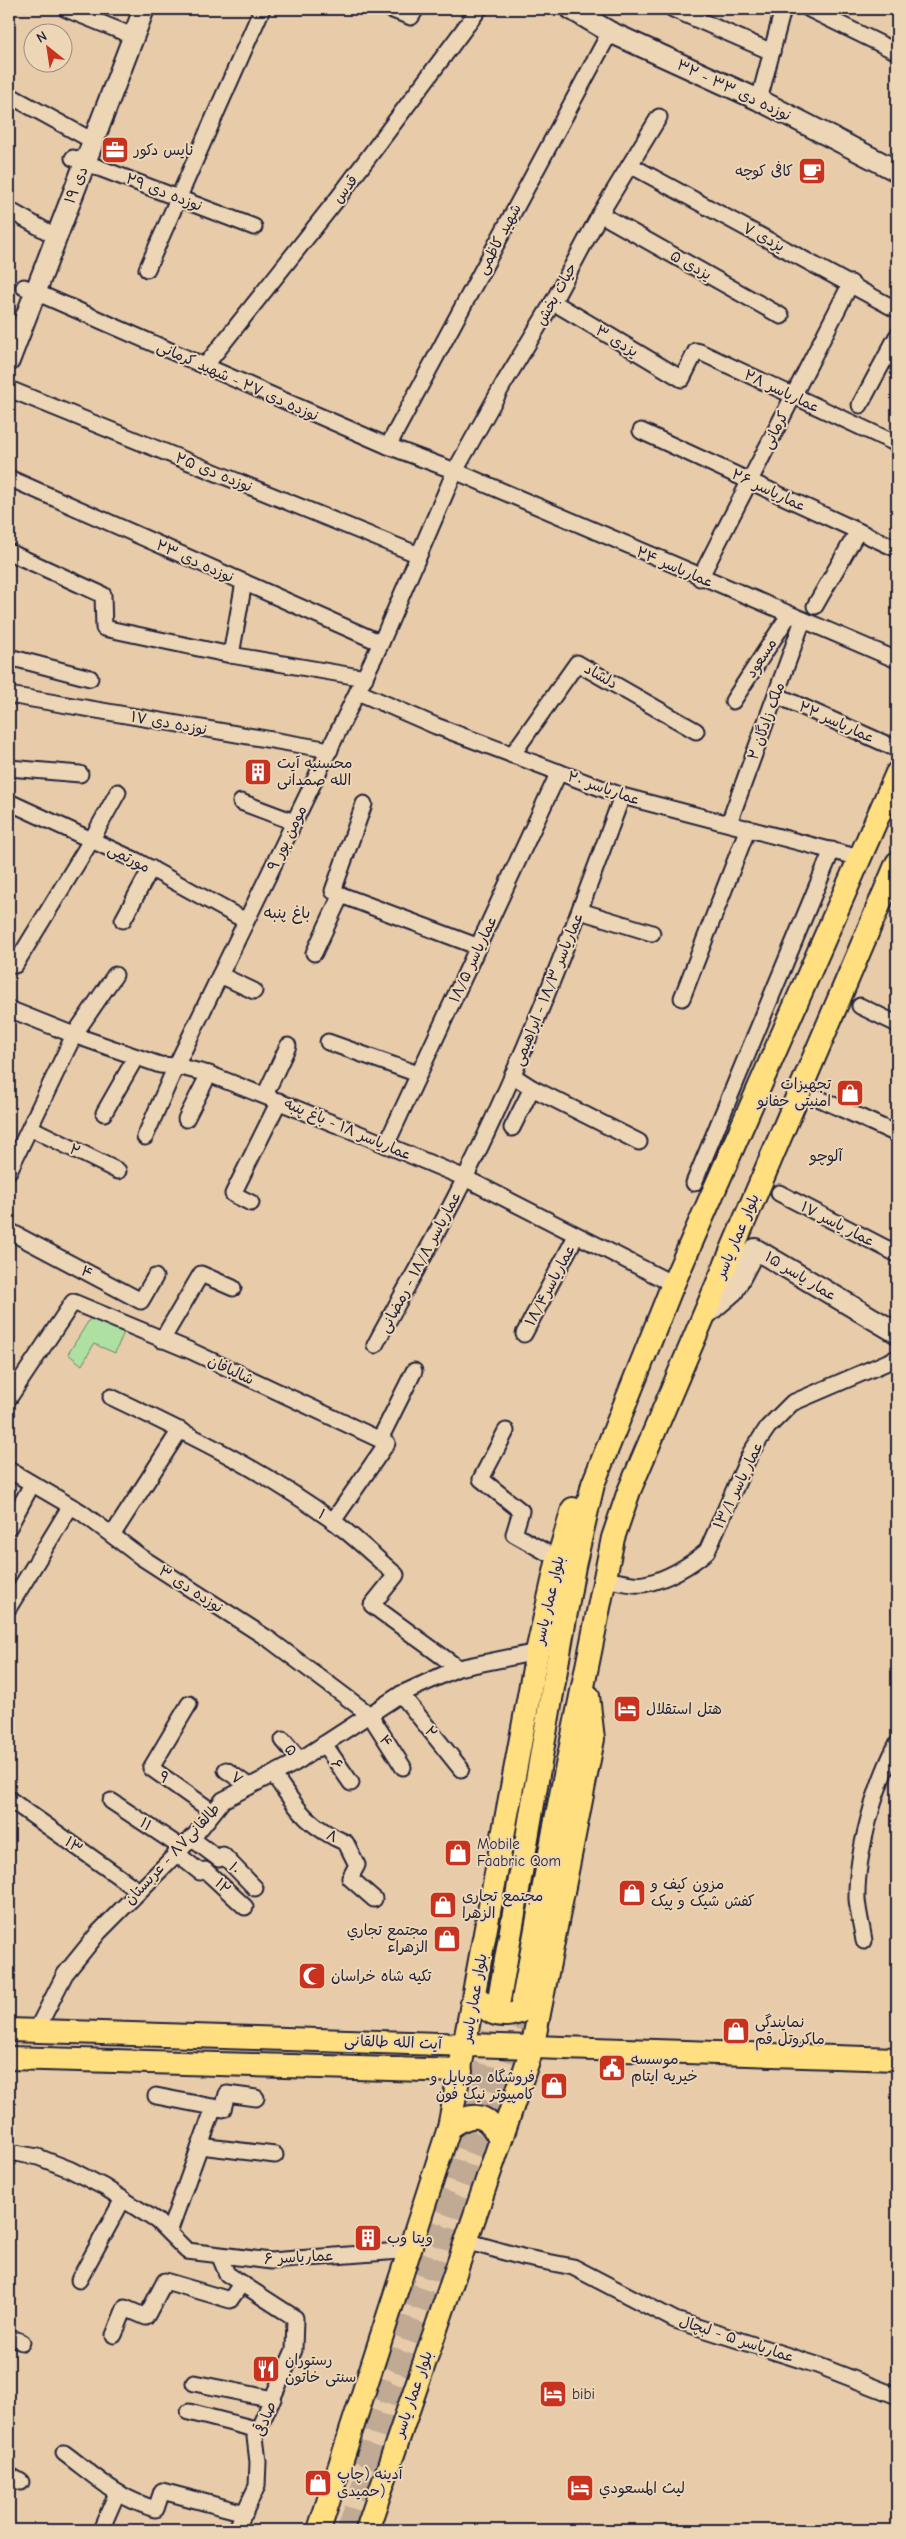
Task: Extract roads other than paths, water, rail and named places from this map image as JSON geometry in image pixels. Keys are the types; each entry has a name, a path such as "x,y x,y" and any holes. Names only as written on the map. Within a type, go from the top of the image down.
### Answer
{"main road":[{"name":"۱۹ دی","path":"128,34 131,9"},
{"name":"۱۹ دی","path":"9,361 29,290 50,234 128,34 144,9"},
{"name":"۳۲ - نوزده دی ۳۳","path":"571,9 610,32 759,100 897,171"},
{"name":"۱۹ دی","path":"9,325 29,290"},
{"name":"بلوار عمار یاسر","path":"499,2000 574,1566 593,1484 673,1284 897,773"},
{"name":"بلوار عمار یاسر","path":"367,2530 532,2049 535,2003 556,1820 613,1538 629,1491 897,862"},
{"name":"عمار یاسر ۱۵","path":"702,1318 733,1291 755,1249 897,1333"},
{"name":"بلوار عمار یاسر","path":"319,2530 412,2250 449,2128 461,2072 537,1652 558,1559 580,1486 602,1463"},
{"path":"475,1990 483,2006 493,2012 504,2015 526,2011 535,2003 546,2029 564,2049"},
{"name":"آیت الله طالقانی","path":"9,2030 465,2045 532,2049 897,2059"},
{"name":"آیت الله طالقانی","path":"9,2058 461,2072"},
{"path":"449,2128 462,2118 479,2117 493,2125 500,2140"}],"street":[{"path":"66,9 128,34"},
{"path":"147,269 177,197 262,9"},
{"path":"390,9 411,17 416,9"},
{"name":"قدس","path":"205,366 338,198 480,9"},
{"path":"673,9 772,52"},
{"path":"759,100 783,9"},
{"path":"809,9 897,52"},
{"name":"شهید کاظمی","path":"388,446 610,32"},
{"path":"9,95 88,138"},
{"name":"حیات بخش","path":"454,472 504,383 553,302 600,214 659,117"},
{"name":"نوزده دی ۲۹","path":"79,160 254,227"},
{"name":"یزدی ۷","path":"630,165 897,310"},
{"path":"9,210 50,234"},
{"name":"یزدی ۵","path":"600,214 781,316"},
{"name":"کرمانی","path":"700,578 851,284"},
{"name":"نوزده دی ۲۷ - شهید کرمانی","path":"29,290 388,446 454,472"},
{"name":"یزدی ۳","path":"553,302 682,379"},
{"path":"860,406 897,336"},
{"name":"عماریاسر ۲۸","path":"682,379 696,351 897,444"},
{"name":"نوزده دی ۲۵","path":"9,389 419,555"},
{"name":"عماریاسر ۲۶","path":"640,431 897,549"},
{"name":"مومن پور ۹","path":"145,1138 176,1066 365,678 454,472"},
{"name":"عماریاسر ۲۴","path":"454,472 897,660"},
{"name":"نوزده دی ۲۳","path":"9,478 381,643"},
{"path":"816,606 858,531"},
{"path":"9,552 104,595 104,628 231,655 365,678"},
{"path":"231,655 244,582"},
{"name":"۲ ملک زادگان","path":"729,823 776,695 796,617"},
{"name":"مسعود","path":"733,701 796,617"},
{"path":"9,657 90,678"},
{"name":"دلشاد","path":"512,755 577,663 696,731"},
{"name":"عماریاسر ۲۰","path":"358,692 512,755 622,796 860,858"},
{"name":"نوزده دی ۱۷","path":"9,695 330,750"},
{"name":"عماریاسر ۲۲","path":"776,695 897,749"},
{"path":"9,768 80,774"},
{"name":"عماریاسر ۱۸/۵","path":"386,1145 418,1074 480,947 559,772"},
{"path":"15,965 92,839 118,792"},
{"name":"عماریاسر ۱۸/۳ - ابراهیمی","path":"465,1178 512,1075 580,911 622,796"},
{"name":"مورتمی","path":"9,802 151,868 246,921"},
{"path":"241,802 294,822"},
{"path":"364,804 333,891 480,947"},
{"path":"682,998 748,828"},
{"path":"694,1183 832,850"},
{"path":"123,920 151,868"},
{"path":"314,953 341,895"},
{"path":"580,911 652,933"},
{"path":"9,1171 74,1035 115,975"},
{"path":"220,975 254,990"},
{"path":"860,1006 897,1024"},
{"name":"عماریاسر ۱۸ - باغ پنبه","path":"9,1010 160,1065 176,1066 209,1074 265,1095 465,1178 673,1284"},
{"path":"328,1042 418,1074"},
{"path":"265,1095 288,1046"},
{"path":"104,1113 136,1057"},
{"path":"186,1119 209,1074"},
{"path":"512,1075 532,1088 639,1142"},
{"path":"512,1128 532,1088"},
{"path":"818,1098 897,1134"},
{"path":"252,1203 233,1194 279,1101"},
{"name":"۲","path":"31,1128 118,1171"},
{"name":"عماریاسر ۱۸/۸ - رمضانی","path":"375,1345 465,1178"},
{"name":"عمار یاسر ۱۷","path":"779,1193 897,1254"},
{"name":"۴","path":"9,1231 141,1301 155,1276"},
{"name":"عماریاسر۱۸/۴","path":"524,1334 576,1236"},
{"path":"162,1340 201,1274 233,1288"},
{"name":"شالبافان","path":"9,1398 73,1302 162,1340 384,1441"},
{"name":"عمار یاسر ۱۳/۱","path":"605,1579 644,1584 660,1580 697,1560 707,1551 751,1452 768,1427 792,1403 897,1358"},
{"path":"333,1521 384,1441 414,1370"},
{"name":"۱","path":"111,1397 180,1430 269,1479 333,1521 396,1575 372,1605 458,1668"},
{"path":"113,1534 180,1430"},
{"path":"506,1431 481,1479 521,1511 514,1534 558,1559"},
{"name":"نوزده دی ۳","path":"9,1470 81,1512 113,1534 141,1557 270,1640 370,1715"},
{"path":"9,1527 32,1484"},
{"path":"9,1607 14,1595 70,1507"},
{"name":"طالقانی۸۷ - عربستان","path":"36,2031 65,1974 99,1932 183,1846 224,1800 300,1760 401,1694 458,1668 537,1652"},
{"name":"۲","path":"401,1694 461,1769"},
{"name":"۹","path":"189,1704 151,1768 213,1812"},
{"name":"۴","path":"370,1715 403,1767"},
{"name":"۵","path":"283,1740 300,1760"},
{"name":"۶","path":"324,1744 352,1783"},
{"path":"864,1941 857,1899 860,1863 876,1792 897,1744"},
{"name":"۷","path":"226,1770 249,1786"},
{"name":"۸","path":"273,1774 306,1820 322,1832 346,1843 357,1865 350,1878 374,1899"},
{"name":"۱۳","path":"9,1799 139,1891"},
{"name":"۱۱","path":"111,1801 183,1846"},
{"name":"۱۰","path":"183,1846 219,1859 224,1856 255,1888"},
{"name":"۱۲","path":"183,1846 200,1872 206,1870 245,1907"},
{"path":"156,2096 224,2109 227,2094 256,2098"},
{"path":"9,2152 38,2157 69,2168 122,2199 168,2232 214,2107"},
{"path":"200,2146 274,2156"},
{"path":"79,2280 122,2199"},
{"name":"عماریاسر ۶","path":"168,2232 187,2251 220,2257 270,2260 412,2250"},
{"name":"عماریاسر ۵ - لبچال","path":"466,2241 522,2257 573,2267 675,2320 817,2365 897,2396"},
{"name":"صادقی","path":"220,2257 227,2274 295,2318 294,2350 255,2437 258,2462 257,2486 236,2530"},
{"path":"114,2335 125,2308 146,2317 165,2281 230,2300 242,2283"},
{"path":"194,2383 273,2399"},
{"path":"189,2412 258,2430"},
{"path":"64,2453 124,2498 156,2509 162,2491 244,2513"},
{"path":"101,2530 118,2493"}],"tunnel":[{"path":"353,2461 486,2065 499,2000"},
{"path":"348,2530 504,2067 523,2000"}],"place":[{"name":"نایس دکور","path":"115,150"},
{"name":"کافی کوچه","path":"812,171"},
{"name":"محسنیه آیت الله صمدانی","path":"258,772"},
{"name":"تجهیزات امنیتی حفانو","path":"850,1093"},
{"name":"هتل استقلال","path":"627,1709"},
{"name":"Mobile Faabric Qom","path":"458,1853"},
{"name":"مزون کیف و کفش شیک و پیک","path":"632,1893"},
{"name":"مجتمع تجاری الزهرا","path":"443,1905"},
{"name":"مجتمع تجاري الزهراء","path":"447,1939"},
{"name":"تکیه شاه خراسان","path":"312,1976"},
{"name":"نمایندگی ماکروتل قم","path":"736,2031"},
{"name":"موسسه خیریه ایتام","path":"612,2068"},
{"name":"فروشگاه موبایل و کامپیوتر نیک فون","path":"554,2086"},
{"name":"ویتا وب","path":"368,2238"},
{"name":"رستوران سنتی خاتون","path":"266,2369"},
{"name":"bibi","path":"553,2394"},
{"name":"آدینه (چاپ حمیدی)","path":"318,2483"},
{"name":"ليث المسعودي","path":"580,2488"}],"district":[{"name":"باغ پنبه","path":"287,913"},
{"name":"آلوچو","path":"826,1156"}]}
